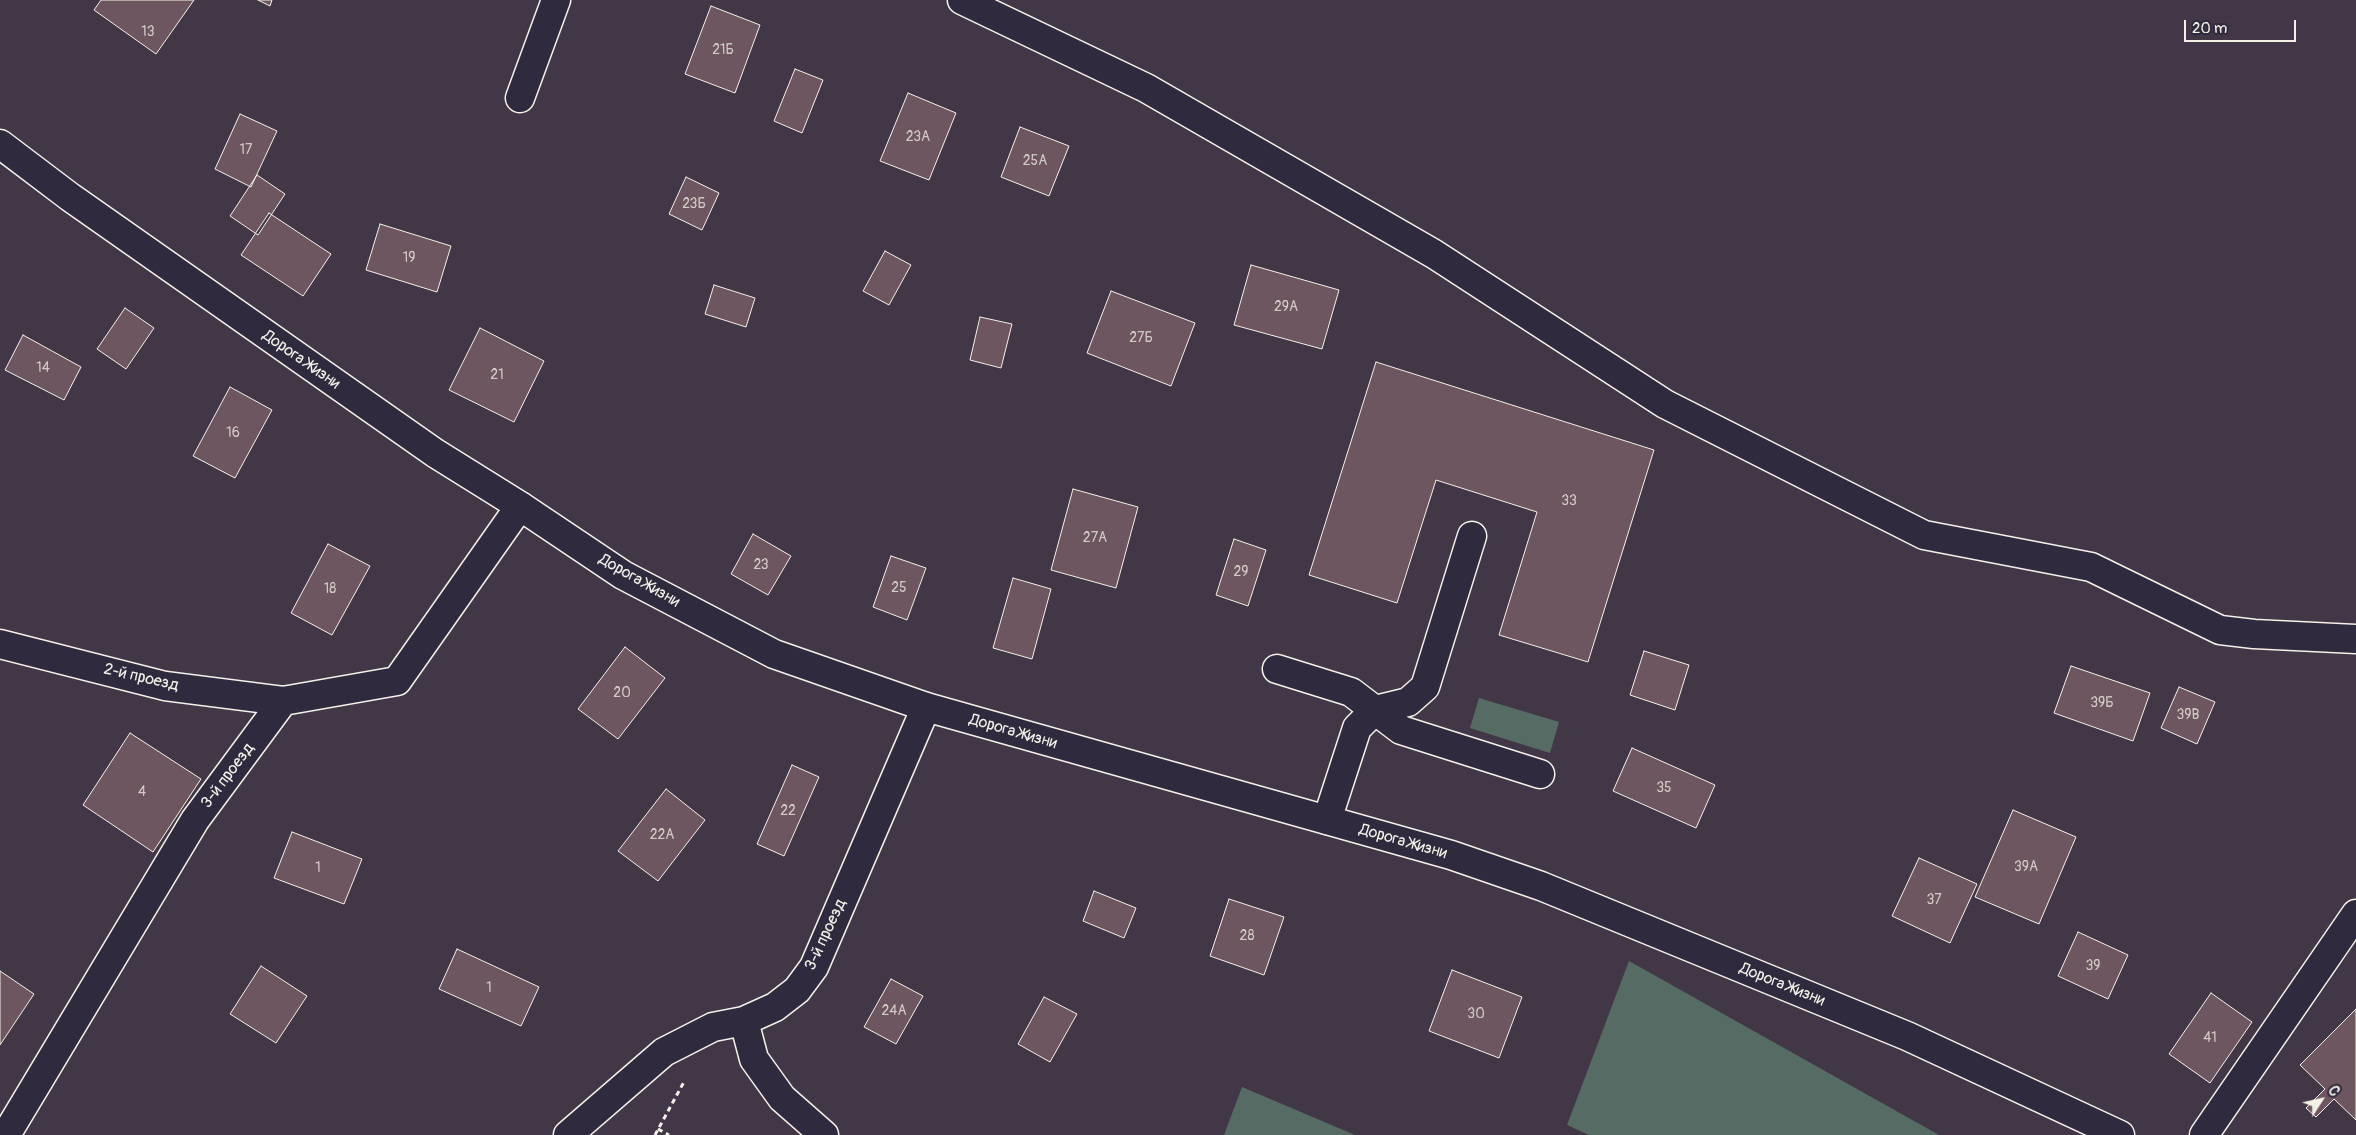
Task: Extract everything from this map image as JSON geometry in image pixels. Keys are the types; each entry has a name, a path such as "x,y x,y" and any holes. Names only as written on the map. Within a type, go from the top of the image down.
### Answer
{"main road":[{"path":"520,98 556,0"},
{"path":"962,0 1146,88 1434,254 1665,404 1924,535 2092,567 2220,630 2254,634 2356,639"},
{"name":"Дорога Жизни","path":"0,144 70,197 435,453 520,506 623,575 774,654 926,707 1451,855 1541,886 1907,1036 2120,1135"},
{"path":"283,701 397,682 520,506"},
{"path":"1327,820 1357,728 1375,710 1408,702 1425,687 1472,536"},
{"name":"2-й проезд","path":"0,644 165,686 283,701"},
{"path":"1278,669 1351,692 1401,730 1540,774"},
{"name":"3-й проезд","path":"6,1135 195,820 283,701"},
{"name":"3-й проезд","path":"568,1135 664,1052 713,1027 744,1021 775,1007 797,990 814,967 926,707"},
{"path":"2204,1135 2356,914"},
{"path":"744,1021 754,1059 782,1098 824,1135"}],"path":[{"path":"658,1129 669,1135"}],"green space":[{"path":"1479,698 1559,722 1550,753 1470,728"},
{"path":"1629,961 1939,1135 1589,1135 1567,1125"},
{"path":"1242,1087 1355,1135 1224,1135"}],"building":[{"path":"101,0 194,0 156,54 94,10"},
{"path":"258,0 272,0 270,6"},
{"path":"711,6 760,25 735,93 685,74"},
{"path":"795,69 823,80 802,133 774,121"},
{"path":"908,93 956,113 929,180 880,161"},
{"path":"240,114 277,131 251,187 215,169"},
{"path":"1020,127 1069,146 1049,196 1001,177"},
{"path":"257,175 285,194 258,235 230,216"},
{"path":"686,177 719,193 702,230 669,214"},
{"path":"269,213 331,254 303,296 241,255"},
{"path":"380,224 451,246 437,292 366,270"},
{"path":"885,251 911,265 889,305 863,291"},
{"path":"1251,265 1339,290 1322,349 1234,325"},
{"path":"714,285 755,298 746,327 705,314"},
{"path":"1111,291 1195,323 1171,386 1087,353"},
{"path":"125,308 154,328 126,369 97,349"},
{"path":"980,317 1012,324 1001,368 970,360"},
{"path":"480,328 544,361 514,422 449,390"},
{"path":"23,335 81,367 64,400 5,370"},
{"path":"1376,362 1654,450 1588,662 1499,635 1537,512 1436,480 1397,603 1309,575"},
{"path":"230,387 272,410 235,478 193,456"},
{"path":"1073,489 1138,507 1116,588 1051,570"},
{"path":"753,534 791,556 768,595 731,574"},
{"path":"1234,539 1266,550 1248,606 1216,595"},
{"path":"328,544 370,566 332,635 291,613"},
{"path":"891,556 926,568 907,620 873,607"},
{"path":"1013,578 1051,589 1032,659 993,648"},
{"path":"625,647 665,678 618,739 578,709"},
{"path":"1644,651 1689,665 1675,710 1630,695"},
{"path":"2071,666 2150,693 2133,741 2054,713"},
{"path":"2179,687 2215,702 2197,744 2161,728"},
{"path":"130,733 201,779 153,852 83,805"},
{"path":"1632,748 1715,785 1696,828 1613,791"},
{"path":"792,765 819,777 784,856 757,844"},
{"path":"666,789 705,820 658,881 618,851"},
{"path":"2013,810 2076,837 2039,924 1975,897"},
{"path":"292,832 362,859 344,904 274,878"},
{"path":"1919,858 1977,884 1950,943 1892,916"},
{"path":"1094,891 1136,908 1124,938 1083,921"},
{"path":"1229,899 1284,917 1264,975 1210,956"},
{"path":"2078,932 2128,955 2108,999 2058,976"},
{"path":"457,949 539,987 521,1026 439,989"},
{"path":"261,966 307,996 276,1043 230,1014"},
{"path":"1452,970 1522,997 1499,1058 1429,1031"},
{"path":"0,971 34,994 0,1045"},
{"path":"891,979 923,996 896,1044 864,1027"},
{"path":"2211,993 2252,1022 2210,1083 2169,1054"},
{"path":"1044,997 1077,1014 1050,1062 1018,1044"},
{"path":"2356,1009 2356,1120 2334,1099 2316,1117 2306,1108 2325,1089 2300,1065"}]}
